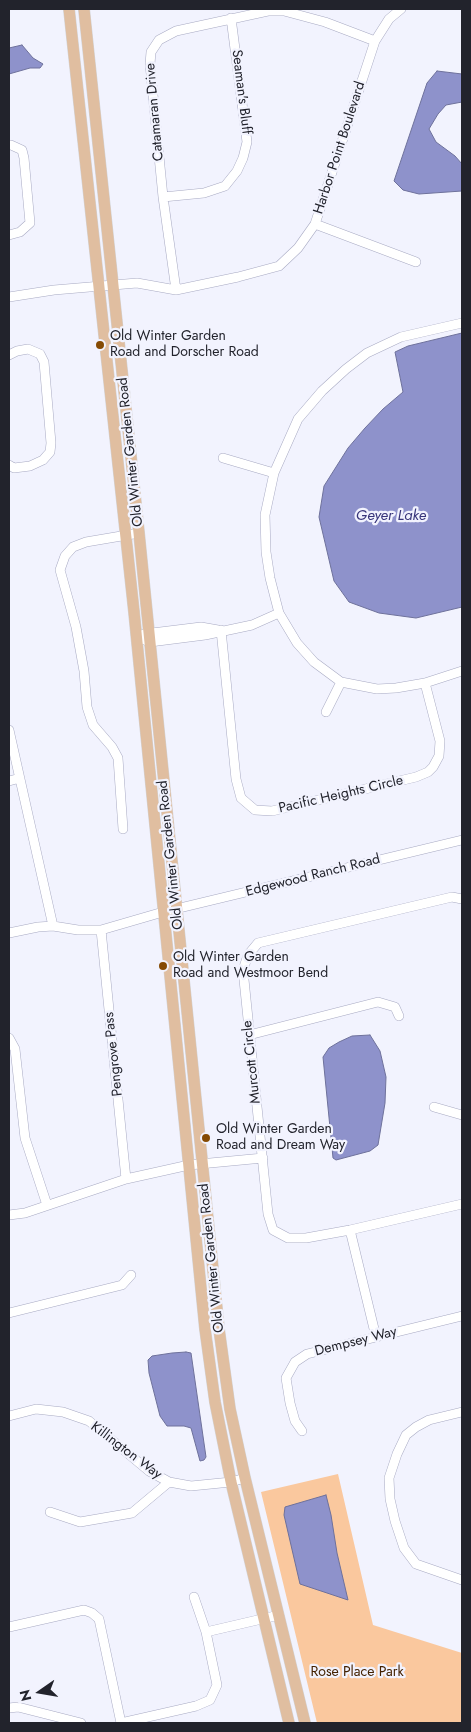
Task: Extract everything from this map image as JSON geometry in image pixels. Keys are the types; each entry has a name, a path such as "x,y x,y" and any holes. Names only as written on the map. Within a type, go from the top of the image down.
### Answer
{"main road":[{"name":"Old Winter Garden Road","path":"69,9 137,637 163,912 210,1366 231,1482 289,1723"},
{"name":"Old Winter Garden Road","path":"84,9 219,1329 230,1409 305,1723"}],"street":[{"name":"Harbor Point Boulevard","path":"9,297 54,290 137,283 176,290 279,266 298,248 315,224 375,41 389,19 401,9"},
{"name":"Catamaran Drive","path":"176,290 163,197 150,64 151,52 159,40 176,31 231,18 284,10 325,22 375,41"},
{"name":"Seaman's Bluff","path":"163,197 204,193 225,186 237,171 243,158 247,142 231,18"},
{"path":"9,145 22,150 30,224 20,232 9,235"},
{"path":"315,224 416,262"},
{"path":"462,323 401,337 367,353 322,391 298,419 274,473 265,515 266,552 270,578 279,613 297,643 314,662 341,682 377,689 396,688 425,682 462,671"},
{"path":"9,355 28,349 40,354 44,362 51,443 50,452 43,460 30,466 14,468 9,465"},
{"path":"224,458 274,473"},
{"path":"123,829 118,758 112,747 93,725 87,707 84,672 76,627 60,570 64,556 73,548 86,542 139,533"},
{"path":"137,637 149,637 201,627 221,630 252,625 279,613"},
{"name":"Pacific Heights Circle","path":"221,630 236,779 241,798 255,810 272,812 416,777 428,772 439,756 440,741 425,682"},
{"path":"326,712 341,682"},
{"path":"9,730 53,926"},
{"path":"9,781 20,778"},
{"name":"Edgewood Ranch Road","path":"9,933 38,926 101,930 163,912 462,840"},
{"name":"Murcott Circle","path":"462,899 452,897 258,943 248,954 243,970 268,1214 273,1230 288,1238 306,1238 350,1230 462,1204"},
{"name":"Pengrove Pass","path":"101,930 126,1179"},
{"path":"249,1035 378,1002 395,1007 399,1016"},
{"path":"9,1038 15,1049 26,1138 47,1205"},
{"path":"434,1107 462,1115"},
{"path":"9,1214 25,1213 126,1179 189,1165 263,1158"},
{"path":"350,1230 376,1337"},
{"path":"9,1313 122,1285 131,1275"},
{"name":"Dempsey Way","path":"302,1431 295,1421 286,1378 295,1362 307,1354 462,1316"},
{"name":"Killington Way","path":"9,1416 36,1409 63,1412 89,1421 148,1471 169,1482 191,1486 231,1482 246,1478"},
{"path":"462,1412 429,1420 416,1426 406,1435 389,1478 391,1506 404,1548 416,1564 462,1580"},
{"path":"50,1512 80,1522 132,1513 169,1482"},
{"path":"9,1627 84,1610 92,1613 99,1619 121,1723 196,1706 210,1700 217,1685 206,1632 194,1597"},
{"path":"206,1632 278,1615"},
{"path":"9,1708 18,1707 81,1723"}],"green space":[{"name":"Rose Place Park","path":"338,1474 373,1625 462,1653 462,1723 317,1723 261,1492"}],"water":[{"path":"22,45 33,58 43,64 40,68 30,68 9,74 9,48"},
{"path":"437,71 462,74 462,102 446,105 429,129 436,142 455,156 462,164 462,191 419,194 403,190 394,181 427,83"},
{"name":"Geyer Lake","path":"462,333 462,607 416,618 379,613 349,602 334,581 319,517 324,486 348,448 383,409 403,392 395,352 408,346"},
{"path":"370,1035 380,1051 386,1077 385,1103 378,1145 370,1151 336,1160 333,1158 323,1057 329,1048 339,1042 352,1036"},
{"path":"191,1353 206,1457 200,1461 191,1428 167,1426 160,1416 149,1373 148,1360 152,1356"},
{"path":"326,1495 348,1600 300,1584 284,1515 285,1507"}],"place":[{"name":"Old Winter Garden Road and Dorscher Road","path":"100,345"},
{"name":"Old Winter Garden Road and Westmoor Bend","path":"163,966"},
{"name":"Old Winter Garden Road and Dream Way","path":"206,1138"}]}
